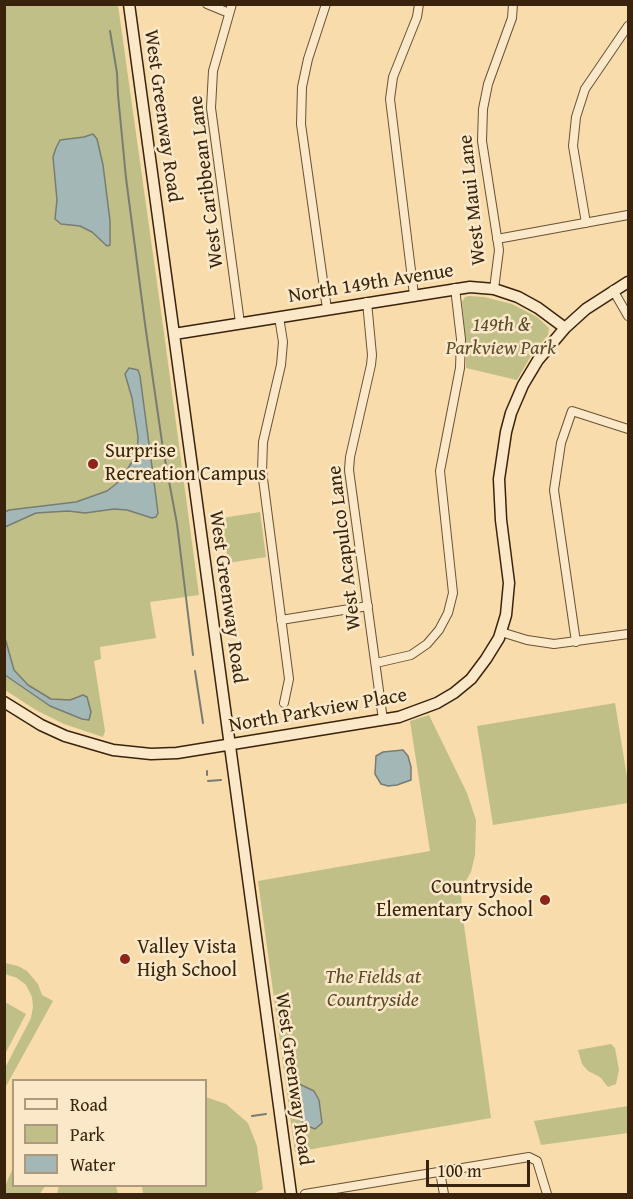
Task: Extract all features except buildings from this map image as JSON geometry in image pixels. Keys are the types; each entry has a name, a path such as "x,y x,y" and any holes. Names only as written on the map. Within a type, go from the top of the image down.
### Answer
{"street":[{"name":"West Greenway Road","path":"129,4 291,1194"},
{"path":"207,4 230,9"},
{"path":"326,4 308,59 302,87 302,124 327,309"},
{"path":"414,295 390,99 393,78 417,17 419,4"},
{"name":"West Maui Lane","path":"494,289 499,258 482,141 483,109 488,84 512,18 513,4"},
{"name":"West Caribbean Lane","path":"230,9 213,71 211,108 240,323"},
{"path":"586,223 573,146 576,117 585,89 628,26"},
{"path":"497,239 628,215"},
{"name":"North Parkview Place","path":"4,702 65,736 112,750 151,754 229,745 383,720 418,712 454,693 480,669 492,650 501,632 507,609 509,583 499,491 503,447 512,412 523,386 542,355 565,328 586,309 628,282"},
{"name":"North 149th Avenue","path":"174,334 470,287 494,289 528,302 565,328"},
{"path":"376,663 411,655 427,644 439,630 448,613 453,594 440,490 440,471 460,368 460,339 455,288"},
{"path":"613,290 628,316"},
{"name":"West Acapulco Lane","path":"367,302 371,365 349,470 383,720"},
{"path":"279,317 283,342 282,354 263,442 262,471 289,679 284,703"},
{"path":"576,642 554,490 561,443 572,411 628,429"},
{"path":"281,620 368,606"},
{"path":"501,632 540,644 576,642 628,634"},
{"path":"305,1194 356,1190 440,1172 529,1157 537,1161 547,1194"},
{"path":"440,1172 444,1194"}],"green space":[{"name":"Surprise Recreation Campus","path":"4,5 118,5 164,333 199,595 150,602 156,638 100,647 101,659 94,661 105,731 103,737 64,724 36,710 5,690"},
{"name":"149th & Parkview Park","path":"465,297 512,304 537,317 549,328 548,335 532,354 517,380 466,368 462,302"},
{"path":"260,512 266,557 228,563 222,518"},
{"path":"615,703 628,783 628,803 493,825 477,726"},
{"name":"The Fields at Countryside","path":"429,715 467,793 476,820 475,855 471,872 461,889 462,911 491,1118 295,1152 258,881 430,851 410,721"},
{"path":"5,963 27,971 38,984 42,995 53,1001 5,1088 5,1068 31,1018 33,1007 32,997 26,985 17,978 5,974"},
{"path":"5,1002 26,1014 5,1054"},
{"path":"611,1044 615,1048 619,1070 616,1084 608,1087 600,1077 588,1071 582,1064 578,1050"},
{"path":"207,1097 226,1104 248,1123 257,1146 263,1189 253,1194 143,1194 142,1187 207,1187"},
{"path":"628,1106 628,1133 541,1145 534,1121"},
{"path":"12,1170 12,1187 44,1187 40,1194 5,1194 5,1186"},
{"path":"59,1187 116,1187 118,1194 57,1194"}],"water":[{"path":"93,134 97,139 103,165 110,221 110,245 107,246 92,232 80,226 61,224 55,219 57,200 53,157 56,148 60,140"},
{"path":"129,368 138,370 140,376 158,513 156,517 114,509 85,513 68,511 36,513 5,527 5,512 9,510 76,502 107,491 125,473 137,454 138,437 132,398 125,374"},
{"path":"5,638 14,670 28,685 51,699 70,700 83,695 87,697 91,712 89,720 50,706 5,675"},
{"path":"403,750 408,756 411,767 411,780 397,785 381,784 375,774 376,756 383,752"},
{"path":"297,1083 314,1091 319,1100 322,1123 315,1129 305,1125 302,1121"}],"waterway":[{"path":"110,31 117,73 126,178 145,324 163,449 177,524 193,655"},
{"path":"195,671 203,723"},
{"path":"208,781 221,780"},
{"path":"252,1116 266,1114"}],"place":[{"name":"Surprise Recreation Campus","path":"93,464"},
{"name":"Countryside Elementary School","path":"545,900"},
{"name":"Valley Vista High School","path":"125,959"}]}
